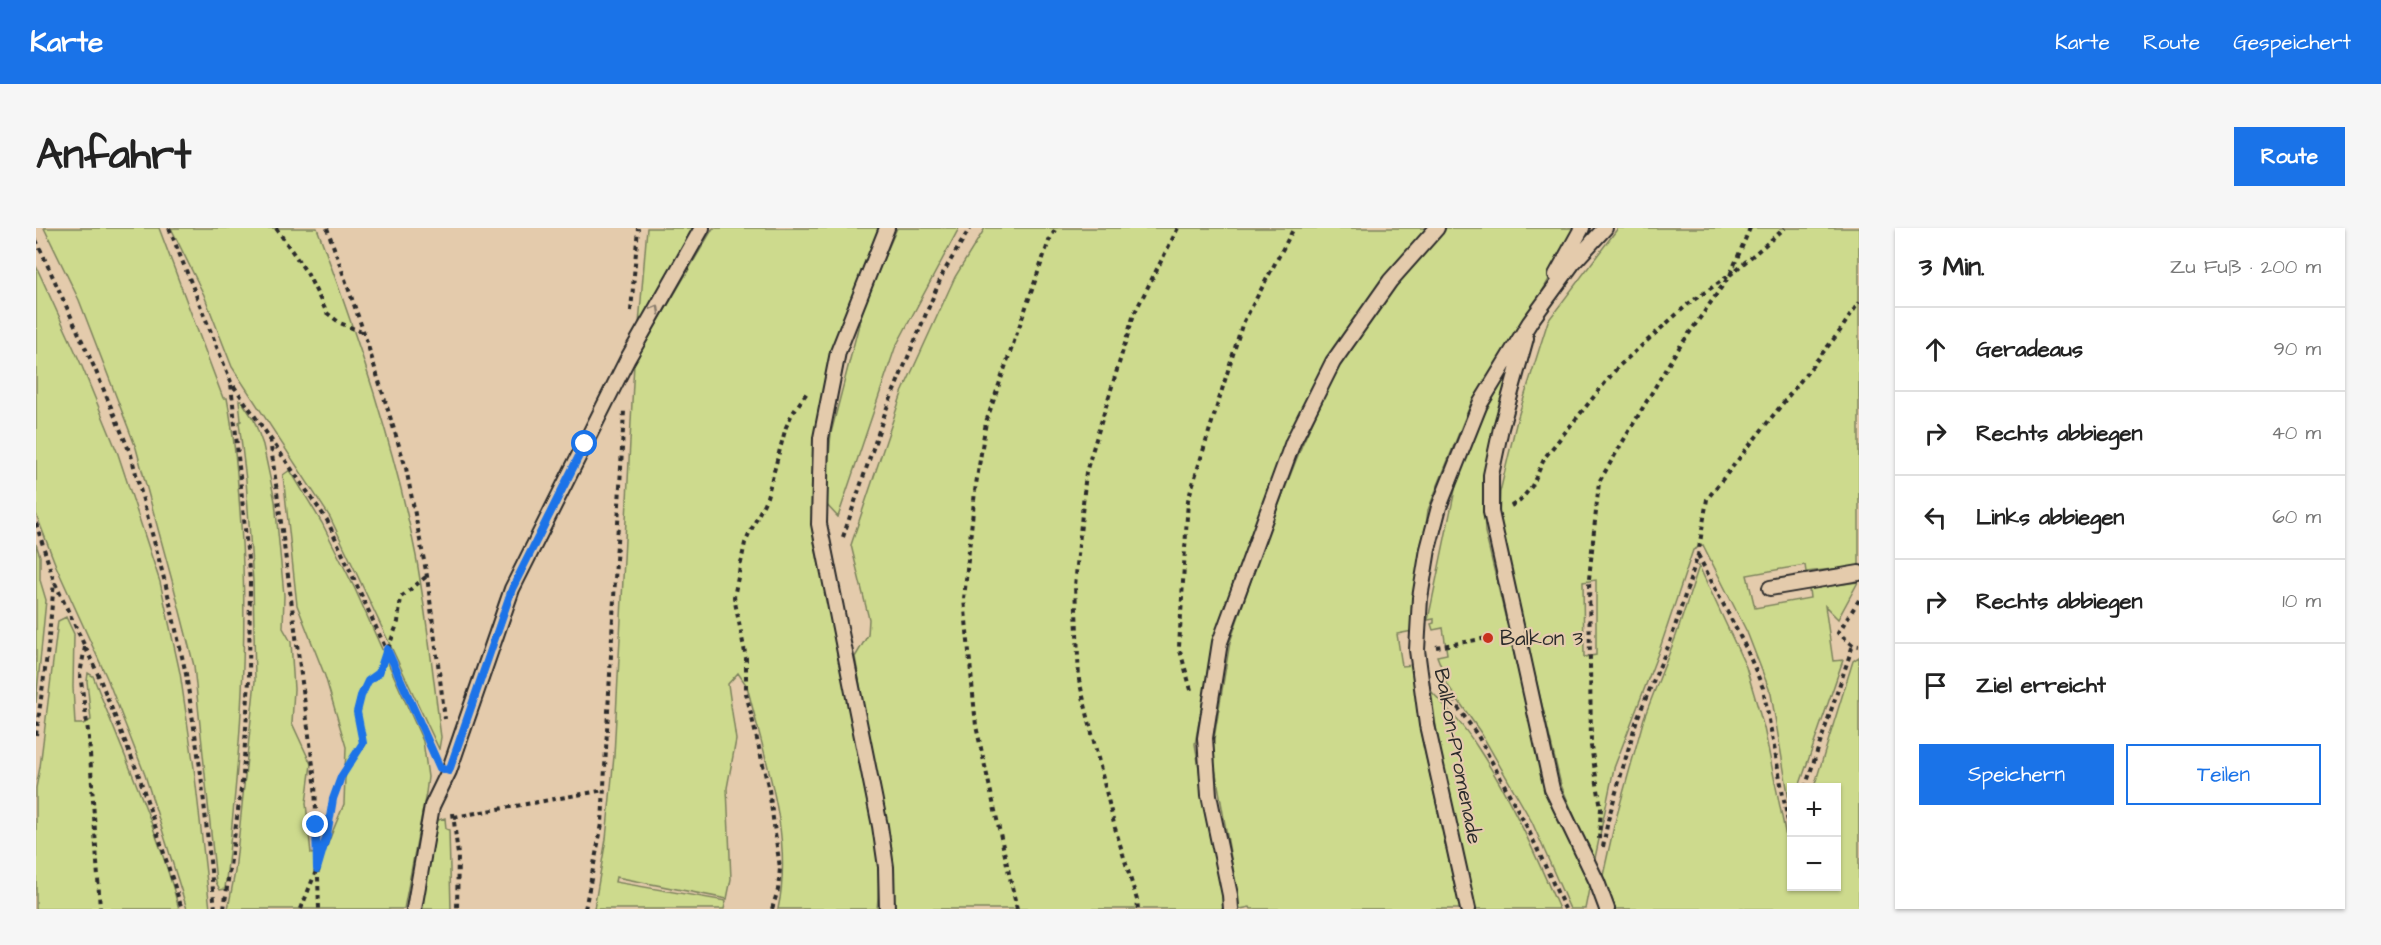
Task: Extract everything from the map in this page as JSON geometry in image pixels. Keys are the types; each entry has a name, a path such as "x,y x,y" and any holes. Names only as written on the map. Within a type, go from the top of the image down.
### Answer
{"lane":[{"path":"414,909 432,806 449,771 512,589 627,360 702,228"},
{"path":"887,228 838,352 821,438 819,524 880,826 886,867 887,909"},
{"path":"1231,909 1209,795 1205,738 1220,642 1293,442 1333,362 1390,281 1437,228"},
{"path":"1582,228 1530,322 1501,428 1491,475 1491,512 1552,789 1597,882 1607,909"},
{"name":"Balkon-Promenade","path":"1468,909 1427,725 1417,650 1420,598 1428,549 1439,507 1480,404 1530,322 1573,263 1605,228"},
{"path":"1770,588 1859,573"}],"path":[{"path":"169,228 231,382 327,520 440,768 449,771"},
{"path":"276,228 307,273 327,313 340,323 364,333"},
{"path":"327,228 364,333 406,468 427,576 446,726"},
{"path":"631,316 639,228"},
{"path":"840,547 886,410 943,273 970,228"},
{"path":"1017,909 976,726 964,599 975,491 986,422 1049,241 1056,228"},
{"path":"1138,909 1115,828 1079,680 1075,586 1086,472 1134,314 1178,228"},
{"path":"1192,692 1179,647 1188,500 1242,325 1294,228"},
{"path":"1597,882 1601,808 1591,746 1589,579 1599,482 1674,355 1730,275 1750,228"},
{"path":"1491,512 1520,501 1532,486 1545,457 1618,367 1688,304 1730,275 1785,228"},
{"path":"36,240 95,369 131,455 163,575 186,674 201,774 215,909"},
{"path":"1597,882 1608,820 1637,719 1670,642 1698,555 1707,500 1840,331 1859,302"},
{"path":"224,909 243,775 250,669 250,581 231,382"},
{"path":"772,909 778,890 780,868 769,790 746,693 746,658 734,597 745,543 765,503 786,427 792,414 813,384"},
{"path":"585,909 602,824 605,790 625,406"},
{"path":"269,436 315,781 318,909"},
{"path":"36,523 54,582 86,646 139,776 182,909"},
{"path":"1698,555 1746,648 1763,688 1787,816"},
{"path":"301,909 317,869 327,835 333,799 341,777 363,743 357,712 361,696 368,681 379,673 398,622 400,597 427,576"},
{"path":"36,735 54,582"},
{"path":"1807,783 1856,645 1838,633 1859,600"},
{"path":"1436,647 1488,638"},
{"path":"86,646 80,674 89,738 100,909"},
{"path":"1437,679 1478,736 1528,829 1565,909"},
{"path":"454,817 605,790"},
{"path":"452,805 458,855 457,909"}],"green space":[{"path":"44,228 159,228 223,398 227,398 239,493 244,616 235,798 225,889 220,890 216,882 194,666 136,448 79,300"},
{"path":"171,228 317,228 373,390 407,515 427,624 441,737 439,749 330,517 232,367 204,295"},
{"path":"647,228 695,228 639,324"},
{"path":"713,228 880,228 852,300 829,374 815,449 812,487 812,526 815,546 832,614 875,844 878,866 877,909 778,909 782,881 780,825 747,686 738,673 728,684 736,740 727,788 731,879 727,899 616,877 615,882 726,901 724,909 594,909 606,839 614,756 634,363"},
{"path":"897,228 959,228 895,348 838,517 825,503 831,433 865,301"},
{"path":"985,228 1429,228 1288,440 1234,580 1212,650 1195,744 1225,894 1225,909 894,909 889,850 855,657 868,635 869,619 851,545 902,393 955,277"},
{"path":"1446,228 1577,228 1526,321 1471,403 1428,510 1412,631 1397,634 1402,666 1414,665 1420,730 1460,909 1251,909 1250,907 1240,909 1212,751 1230,642 1263,545 1302,445 1340,362 1395,287"},
{"path":"1618,228 1859,228 1859,566 1806,572 1805,565 1747,575 1755,608 1810,598 1809,589 1858,582 1838,619 1825,606 1833,661 1843,660 1800,783 1787,783 1787,788 1771,694 1747,632 1703,545 1693,550 1660,648 1614,768 1594,863 1561,785 1499,524 1500,492 1517,420 1548,321","holes":["1596,580 1596,655 1584,657 1583,582"]},
{"path":"36,266 81,364 118,454 160,582 180,673 194,768 210,909 187,909 145,775 107,678 56,566 36,514"},
{"path":"1504,379 1509,383 1486,465 1483,488 1485,532 1546,787 1590,884 1585,909 1570,909 1532,822 1481,733 1436,671 1442,669 1437,656 1447,654 1443,628 1433,630 1431,624 1434,623 1434,619 1428,620 1457,480 1475,430"},
{"path":"239,400 254,420 263,445 275,501 284,595 283,628 291,642 294,689 292,723 311,764 306,803 311,854 324,852 344,804 346,747 325,676 297,605 283,475 290,470 322,523 355,589 423,741 428,777 404,909 228,909 235,872 255,681 253,581"},
{"path":"36,544 40,556 40,580 46,600 36,703"},
{"path":"1699,566 1746,667 1764,728 1787,841 1787,891 1841,891 1841,783 1815,783 1853,661 1859,657 1859,909 1614,909 1602,880 1614,826 1644,718 1676,636"},
{"path":"66,617 74,634 75,724 83,724 91,720 88,673 93,676 139,792 171,880 179,909 36,909 36,788 58,621"},
{"path":"1431,691 1468,733 1490,767 1522,827 1559,909 1476,909 1439,748"},
{"path":"445,818 446,829 449,830 451,909 419,909 435,821"}],"place":[{"name":"Balkon 3","path":"1488,638"}],"route":[{"path":"316,825 317,869 327,835 333,799 341,777 363,743 357,712 361,696 368,681 379,673 387,649 440,768 449,771 512,589 585,444"}]}
